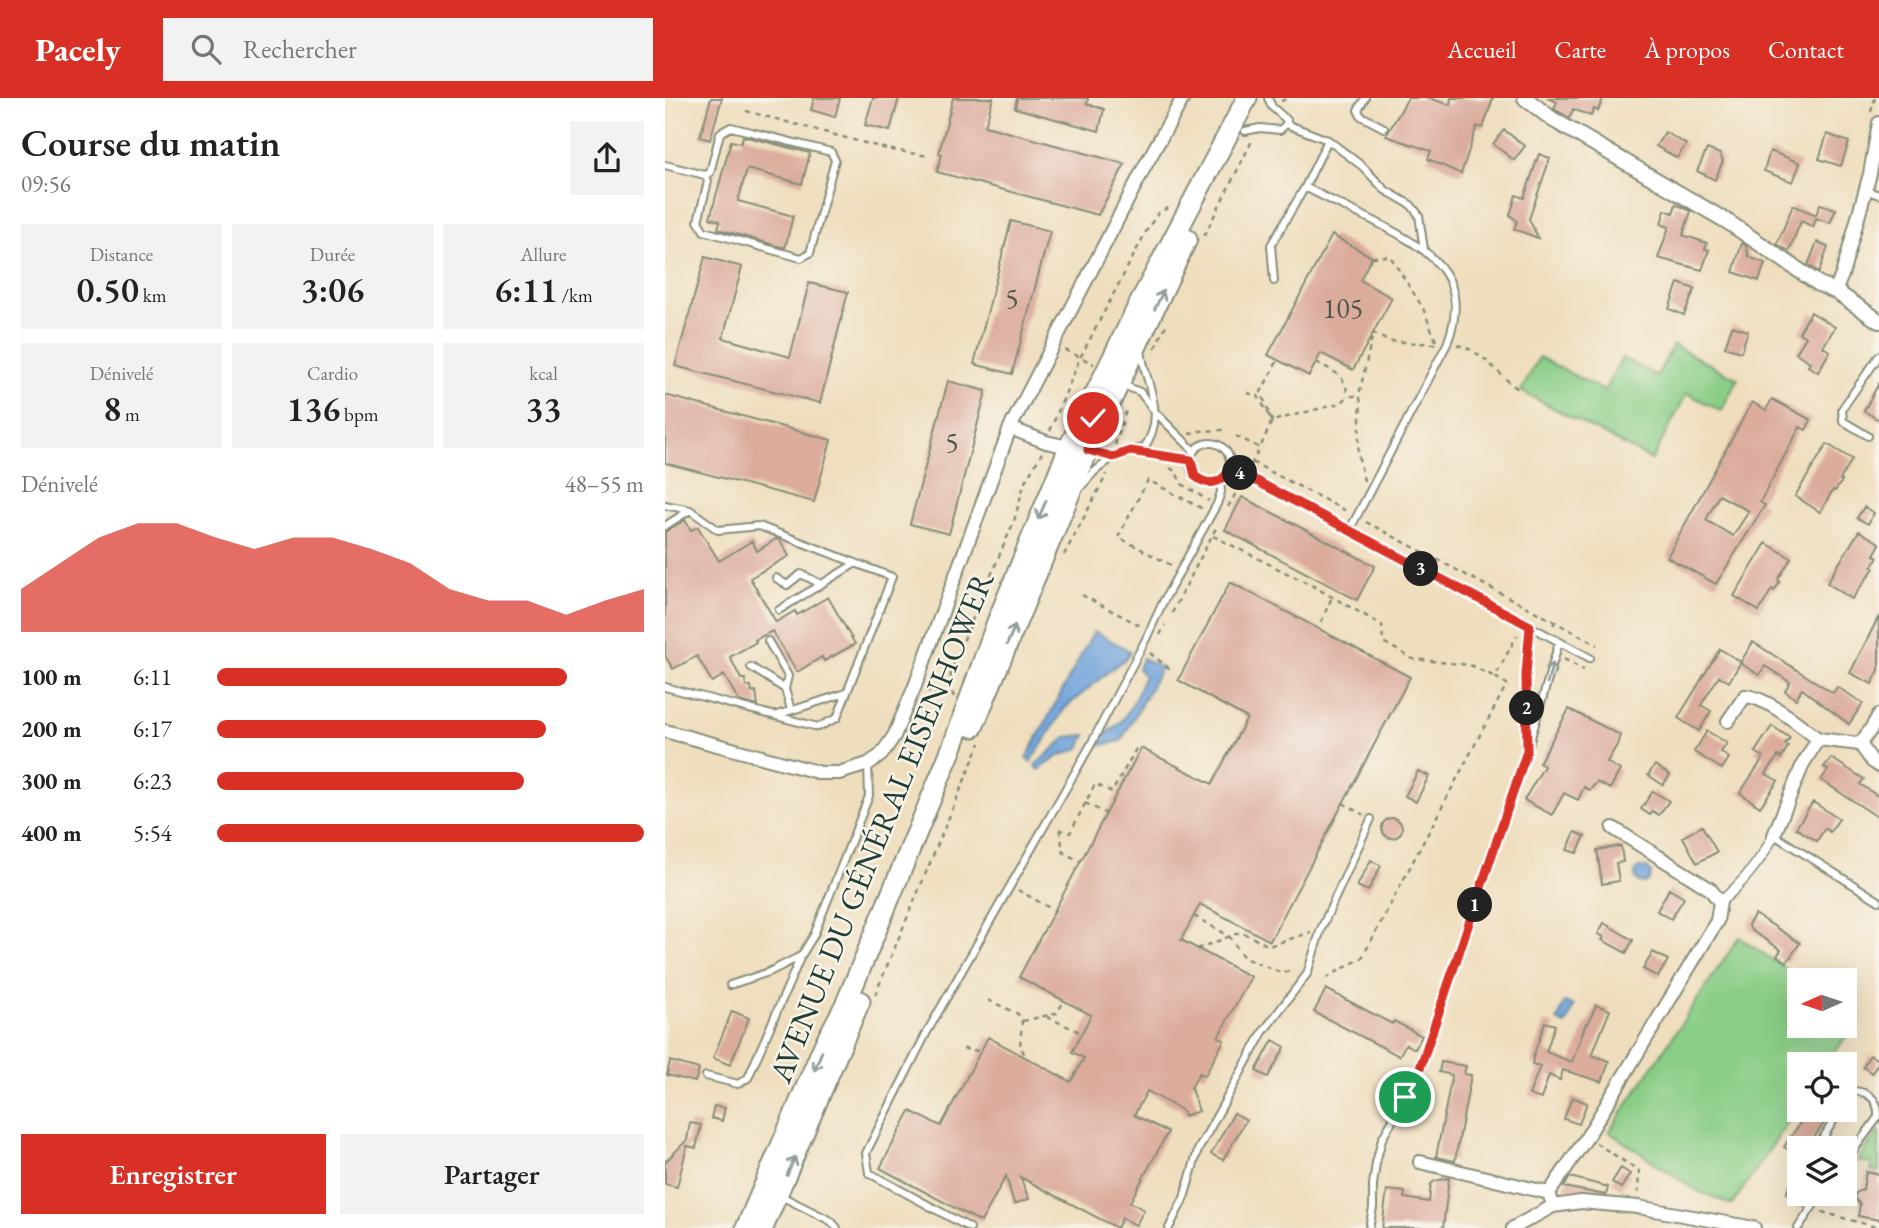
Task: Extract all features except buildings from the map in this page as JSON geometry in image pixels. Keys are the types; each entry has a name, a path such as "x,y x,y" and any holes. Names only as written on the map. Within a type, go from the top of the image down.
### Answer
{"main road":[{"name":"AVENUE DU GÉNÉRAL EISENHOWER","path":"762,1228 771,1192 824,1045 846,1003 942,773 1007,598 1079,449 1104,389 1247,98"},
{"name":"AVENUE DU GÉNÉRAL EISENHOWER","path":"1079,449 1104,389 1148,343 1187,240 1267,103"},
{"path":"1070,497 1079,449"},
{"name":"AVENUE DU GÉNÉRAL EISENHOWER","path":"746,1228 771,1192 1070,497"}],"street":[{"path":"665,731 821,773 839,773 868,764 881,755 894,736 915,687 1010,428 1182,98"},
{"path":"1525,98 1552,118 1728,222 1879,321"},
{"path":"1835,291 1842,275 1865,190 1879,122"},
{"path":"1010,428 1046,442 1079,449"},
{"path":"1728,721 1745,696 1755,697 1818,739 1860,744 1879,766"},
{"path":"1860,744 1879,715"},
{"path":"1513,1228 1551,1199 1717,921 1720,902 1736,889 1768,847 1803,764 1818,739"},
{"path":"1613,828 1710,889 1720,902"},
{"path":"1420,1162 1551,1199 1610,1204 1749,1228"}],"lane":[{"path":"1268,98 1267,103 1284,117 1286,124"},
{"path":"1365,98 1359,110 1361,116 1384,128"},
{"path":"1252,129 1280,130 1286,124"},
{"path":"1286,124 1328,140 1362,166 1385,190 1411,205 1419,215 1424,250"},
{"path":"665,165 705,175 710,173 720,133 731,127 831,152 835,160 810,253 800,258 704,231 698,221 708,181 705,175"},
{"path":"1274,281 1271,245 1305,187 1328,140"},
{"path":"1305,187 1416,243 1440,265 1453,288 1457,304 1455,325 1447,344 1349,531"},
{"path":"1865,190 1879,195"},
{"path":"1070,497 1113,457 1145,448 1152,437 1156,413 1141,354 1148,343"},
{"path":"1868,436 1843,421 1842,409 1879,356"},
{"path":"1104,389 1135,388 1194,451"},
{"path":"1210,443 1222,447 1229,456 1229,470 1225,477 1209,483 1199,479 1192,471 1194,451 1210,443"},
{"path":"1079,449 1113,457"},
{"path":"1130,451 1191,460"},
{"path":"1229,470 1245,475 1590,658"},
{"path":"970,1228 869,1173 866,1153 927,1032 1090,746 1180,569 1212,513 1221,492 1220,481"},
{"path":"665,505 690,510 717,530 759,526 892,577 837,719 818,727 665,687"},
{"path":"665,526 690,510"},
{"path":"779,610 856,563"},
{"path":"776,578 787,585 801,574 821,584"},
{"path":"1527,751 1526,674 1530,626"},
{"path":"768,640 788,676 785,689 791,710"},
{"path":"1369,1228 1373,1208 1375,1163 1383,1139 1417,1077 1527,751 1559,642"},
{"path":"751,667 785,689"},
{"path":"775,715 847,693"},
{"path":"706,1076 738,1084 748,1078 801,956 814,935 869,796 868,764"},
{"path":"1169,1228 1184,1198 1198,1150 1263,1032 1307,974 1321,929 1370,819"},
{"path":"1774,835 1879,901"},
{"path":"730,985 769,972 801,956"},
{"path":"1857,1091 1863,1091 1874,1100 1878,1117 1857,1146"},
{"path":"771,1192 831,1221 837,1228"},
{"path":"1798,1228 1811,1207"}],"path":[{"path":"1267,103 1289,98"},
{"path":"745,111 887,149 927,156"},
{"path":"1202,238 1252,129"},
{"path":"1050,432 1080,358 1158,213 1179,205"},
{"path":"1372,257 1390,256 1423,307 1437,345"},
{"path":"1148,343 1172,312"},
{"path":"1365,484 1359,454 1359,395 1373,333"},
{"path":"1067,341 1062,349 1095,364 1103,360"},
{"path":"1236,436 1259,448 1272,421 1261,392 1278,360"},
{"path":"1316,362 1343,377 1348,386 1347,397"},
{"path":"1247,393 1258,396 1272,421"},
{"path":"1272,421 1341,403 1347,397 1359,395"},
{"path":"1115,443 1127,408"},
{"path":"1185,429 1189,435 1199,430 1223,430"},
{"path":"1259,449 1251,464 1348,512 1597,645"},
{"path":"1164,465 1175,471 1182,484 1209,501"},
{"path":"1063,556 1110,471"},
{"path":"1180,569 1118,537 1148,480 1221,519"},
{"path":"1172,613 1240,485"},
{"path":"1348,512 1353,503"},
{"path":"1213,536 1382,625 1383,642 1413,659 1470,665 1507,684 1362,958 1326,978"},
{"path":"1082,594 1160,635 1165,625"},
{"path":"1321,622 1332,597"},
{"path":"1495,677 1517,635"},
{"path":"1155,645 1150,654 1172,671"},
{"path":"1564,659 1584,670"},
{"path":"915,687 940,695 953,695"},
{"name":"AVENUE DU GÉNÉRAL EISENHOWER","path":"875,997 982,739"},
{"path":"1047,820 1070,833 1095,784 1112,792 1137,747"},
{"path":"1085,803 1107,814"},
{"path":"1343,803 1361,813"},
{"path":"1059,829 1063,852 1081,862"},
{"path":"1010,885 1055,911"},
{"path":"1194,916 1229,936 1244,958 1282,973 1294,970"},
{"path":"1197,949 1241,932 1269,946 1321,929"},
{"path":"988,1000 1019,1014 1022,1021 1020,1046 1026,1057"},
{"path":"1022,1021 1057,1013 1064,1001"},
{"path":"1047,1017 1082,1033"},
{"path":"963,1049 980,1051"},
{"path":"1587,1137 1639,1171 1637,1197"},
{"path":"1811,1207 1826,1214 1879,1228"}],"green space":[{"path":"1673,345 1738,379 1721,411 1687,393 1652,460 1521,391 1539,357 1604,391 1622,358 1657,376"},
{"path":"1739,937 1787,970 1787,1038 1845,1038 1835,1052 1787,1052 1788,1122 1732,1205 1696,1190 1609,1132"},
{"path":"1879,1130 1879,1172 1871,1171 1872,1163 1857,1161"}],"water":[{"path":"1094,631 1130,651 1124,661 1065,708 1031,762 1026,759"},
{"path":"1143,658 1161,668 1121,741 1098,746 1102,734 1117,725 1134,701 1144,675 1138,668"},
{"path":"1086,735 1080,748 1059,756 1039,770 1035,765 1067,737"},
{"path":"1643,867 1649,869 1649,881 1643,883 1637,881 1635,875 1637,869"},
{"path":"1565,1002 1574,1006 1566,1025 1557,1021"}],"route":[{"path":"1093,418 1088,450 1113,457 1130,451 1191,460 1190,466 1195,476 1209,483 1220,481 1229,470 1245,475 1530,626 1526,674 1527,751 1417,1077 1405,1097"}]}
